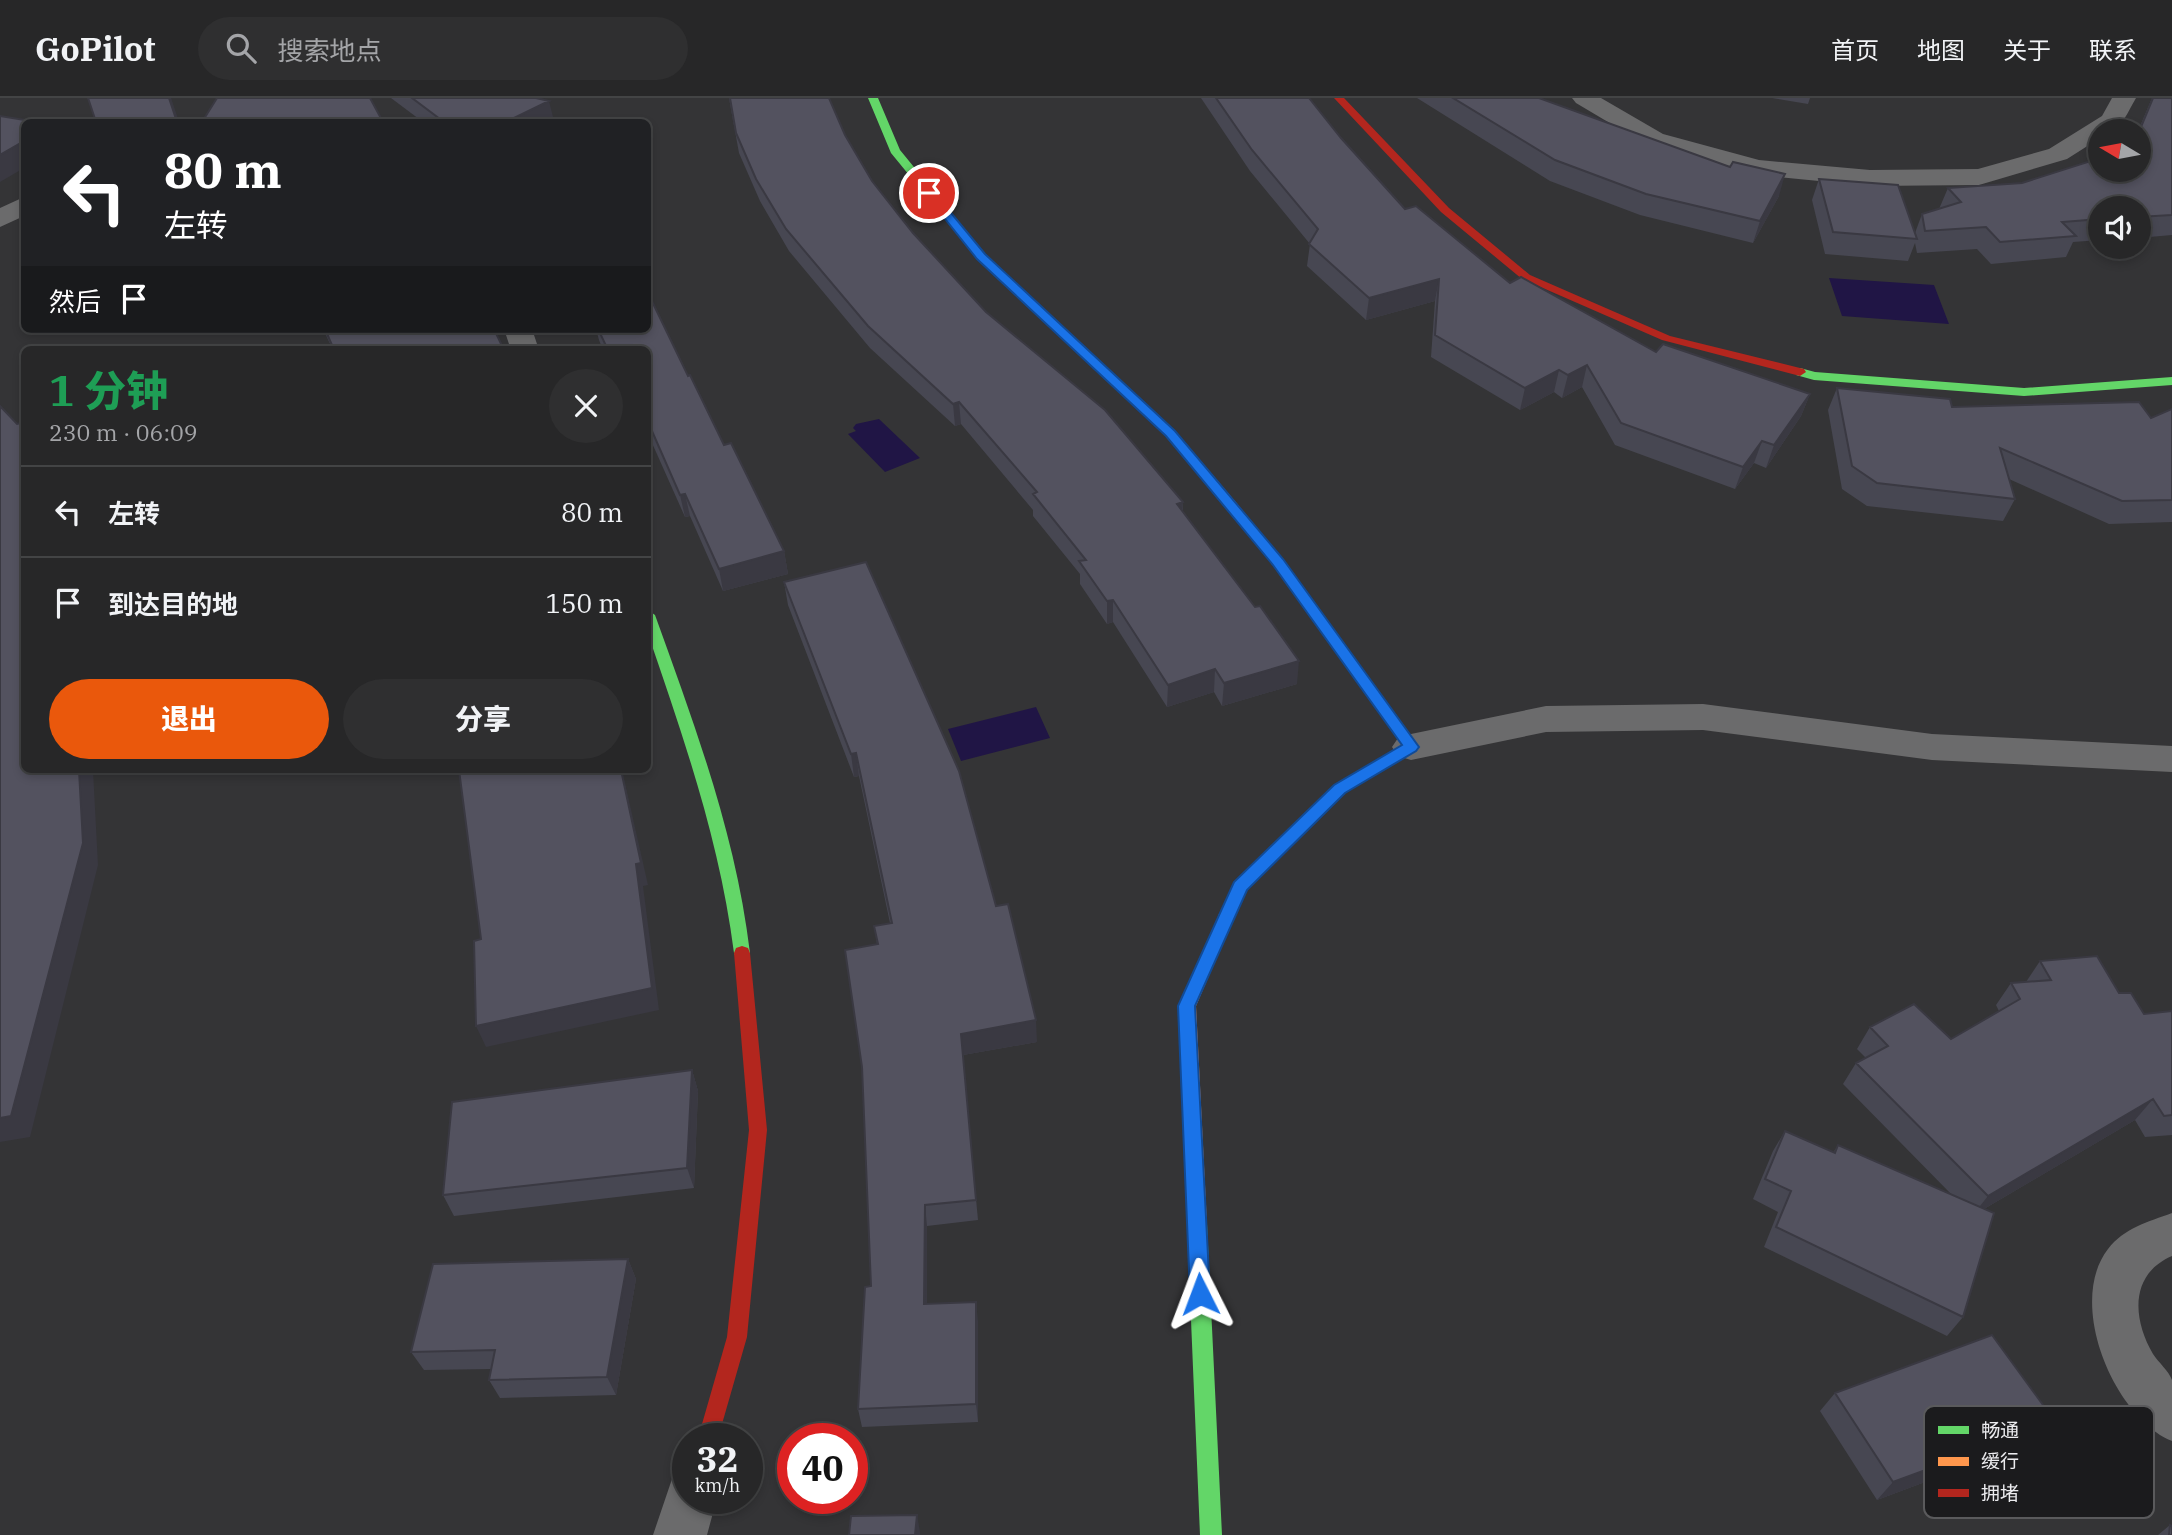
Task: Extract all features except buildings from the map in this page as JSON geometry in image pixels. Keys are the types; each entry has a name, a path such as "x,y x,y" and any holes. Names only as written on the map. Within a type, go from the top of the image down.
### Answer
{"street":[{"path":"873,98 895,151 981,256 1171,433 1278,562 1411,747"},
{"path":"1339,98 1445,209 1527,277 1666,338 1814,376 2024,392 2172,381"},
{"path":"1584,98 1654,139 1758,167 1883,178 1979,177 2058,154 2111,121 2124,98"},
{"path":"0,219 21,207"},
{"path":"651,624 706,781 739,917 758,1130 737,1337 712,1423"},
{"path":"1211,1535 1187,1006 1240,886 1339,789 1411,747 1546,719 1703,717 1932,747 2172,759"},
{"path":"2172,1234 2152,1239 2126,1258 2114,1289 2116,1326 2130,1365 2161,1406 2172,1416"},
{"path":"680,1535 686,1514"}],"shaded area":[{"path":"1829,278 1934,285 1949,324 1842,316"},
{"path":"879,419 920,458 885,472 848,434 856,431 853,428 856,424"},
{"path":"1036,707 1050,738 961,761 948,729"}],"traffic: fast":[{"path":"873,98 895,151 981,256 1042,313"},
{"path":"1800,372 1814,376 2024,392 2172,381"},
{"path":"651,623 718,823 737,909 742,953"},
{"path":"1197,1224 1211,1535"}],"traffic: slow":[{"path":"1042,313 1171,434 1234,509"},
{"path":"1197,1224 1187,1006 1225,919"}],"traffic: jam":[{"path":"1339,98 1445,210 1526,277 1666,338 1800,372"},
{"path":"1225,919 1240,886 1339,789 1411,747 1278,562 1234,509"},
{"path":"712,1423 737,1337 758,1130 742,953"}],"route":[{"path":"929,193 981,256 1171,433 1278,562 1411,747 1339,789 1240,886 1187,1006 1200,1294"}]}
